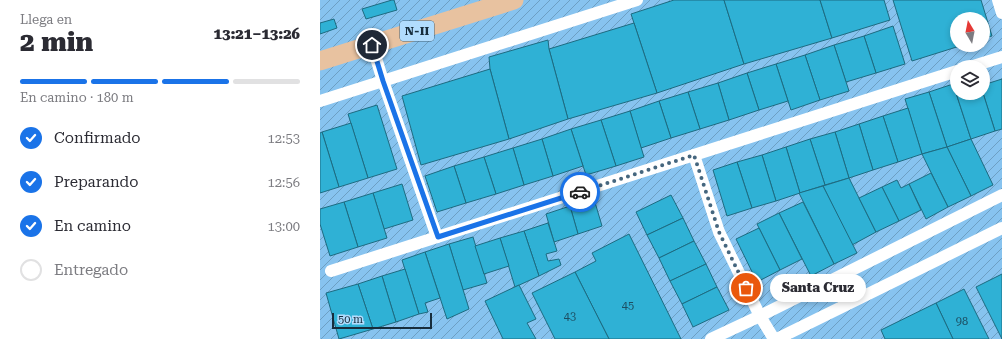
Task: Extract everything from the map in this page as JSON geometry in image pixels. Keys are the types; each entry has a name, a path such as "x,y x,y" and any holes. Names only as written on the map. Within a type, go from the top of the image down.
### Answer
{"main road":[{"name":"N-II","path":"320,61 514,0"}],"street":[{"path":"320,101 637,0"},
{"path":"998,0 1002,13"},
{"path":"372,45 383,81 438,237"},
{"path":"990,61 1002,57"},
{"path":"331,271 950,73"},
{"path":"694,155 719,232 760,316 774,339"},
{"path":"711,339 1002,195"},
{"path":"777,339 1002,228"}],"shaded area":[{"path":"320,0 1002,0 1002,339 320,339"}],"building":[{"path":"394,0 397,10 366,19 362,9"},
{"path":"674,0 724,0 744,64 657,93 631,14"},
{"path":"724,0 820,0 832,38 744,64"},
{"path":"820,0 884,0 890,20 832,38"},
{"path":"893,0 981,0 985,12 950,12 950,49 912,61"},
{"path":"334,19 337,28 320,34 320,23"},
{"path":"634,23 657,93 568,119 549,49"},
{"path":"893,26 905,64 876,73 864,36"},
{"path":"864,36 876,73 846,82 834,45"},
{"path":"548,40 549,49 568,119 509,139 490,69 489,57"},
{"path":"834,45 849,91 820,100 805,55"},
{"path":"805,55 820,100 791,110 776,64"},
{"path":"776,64 788,101 759,110 747,73"},
{"path":"490,69 509,139 421,165 402,96"},
{"path":"747,73 759,110 729,120 718,83"},
{"path":"1002,79 1002,129 995,131 985,100 990,100 990,83"},
{"path":"718,83 729,120 700,129 688,92"},
{"path":"950,85 950,100 958,100 971,139 947,147 929,92"},
{"path":"688,92 700,129 671,138 659,101"},
{"path":"929,92 947,147 922,154 905,99"},
{"path":"958,100 985,100 995,131 971,139"},
{"path":"659,101 671,138 641,148 630,111"},
{"path":"377,105 397,169 368,178 348,114"},
{"path":"908,108 922,154 898,162 883,116"},
{"path":"630,111 644,157 616,166 601,120"},
{"path":"883,116 898,162 873,170 859,124"},
{"path":"601,120 616,166 586,175 571,129"},
{"path":"351,123 368,178 339,187 322,132"},
{"path":"859,124 873,170 849,178 835,132"},
{"path":"571,129 583,166 553,176 542,139"},
{"path":"322,132 339,187 320,193 320,133"},
{"path":"835,132 849,178 825,185 810,139"},
{"path":"542,139 553,176 524,185 513,148"},
{"path":"810,139 825,185 800,193 786,147"},
{"path":"971,139 993,185 971,196 947,147"},
{"path":"786,147 800,193 776,201 762,155"},
{"path":"947,147 971,196 948,207 922,154"},
{"path":"513,148 524,185 496,194 484,157"},
{"path":"762,155 776,201 752,208 737,162"},
{"path":"484,157 496,194 466,203 454,166"},
{"path":"737,162 752,208 727,216 713,170"},
{"path":"454,166 466,203 437,212 425,176"},
{"path":"931,173 948,207 926,219 909,184"},
{"path":"849,178 876,232 852,245 823,186"},
{"path":"897,180 901,188 909,184 921,210 899,221 882,187"},
{"path":"402,184 413,220 384,229 373,193"},
{"path":"823,186 857,253 834,264 799,193"},
{"path":"882,187 899,221 876,232 859,198"},
{"path":"373,193 387,238 358,247 344,202"},
{"path":"671,195 683,218 647,235 636,212"},
{"path":"594,199 602,226 578,234 570,206"},
{"path":"344,202 358,247 330,256 320,224 320,209"},
{"path":"803,202 834,264 811,276 779,213"},
{"path":"570,206 578,234 554,242 546,214"},
{"path":"779,213 802,259 780,270 757,224"},
{"path":"683,218 694,241 659,258 647,235"},
{"path":"548,223 557,251 546,254 548,261 559,259 561,265 539,276 524,231"},
{"path":"759,228 780,270 757,282 736,239"},
{"path":"524,231 539,276 515,287 500,238"},
{"path":"629,234 681,339 609,339 575,272 596,261 592,253"},
{"path":"473,237 487,283 463,290 449,244"},
{"path":"500,238 509,266 484,274 475,246"},
{"path":"694,241 706,264 670,281 659,258"},
{"path":"449,244 469,309 447,319 425,252"},
{"path":"425,252 440,298 425,303 428,312 419,314 402,260"},
{"path":"706,264 717,287 682,304 670,281"},
{"path":"405,269 419,314 396,322 382,276"},
{"path":"575,272 609,339 555,339 532,293"},
{"path":"1002,274 1002,339 976,287"},
{"path":"382,276 396,322 373,329 358,284"},
{"path":"358,284 373,329 339,339 326,293"},
{"path":"519,285 536,319 527,323 536,339 503,339 485,301"},
{"path":"717,287 729,310 693,327 682,304"},
{"path":"964,289 989,339 953,339 936,303"},
{"path":"936,303 953,339 885,339 881,330"}],"way so far":[{"path":"580,192 694,155 719,232 746,288"}],"place":[{"name":"Santa Cruz","path":"746,288"}],"route":[{"path":"372,45 383,81 438,237 580,192"}]}
